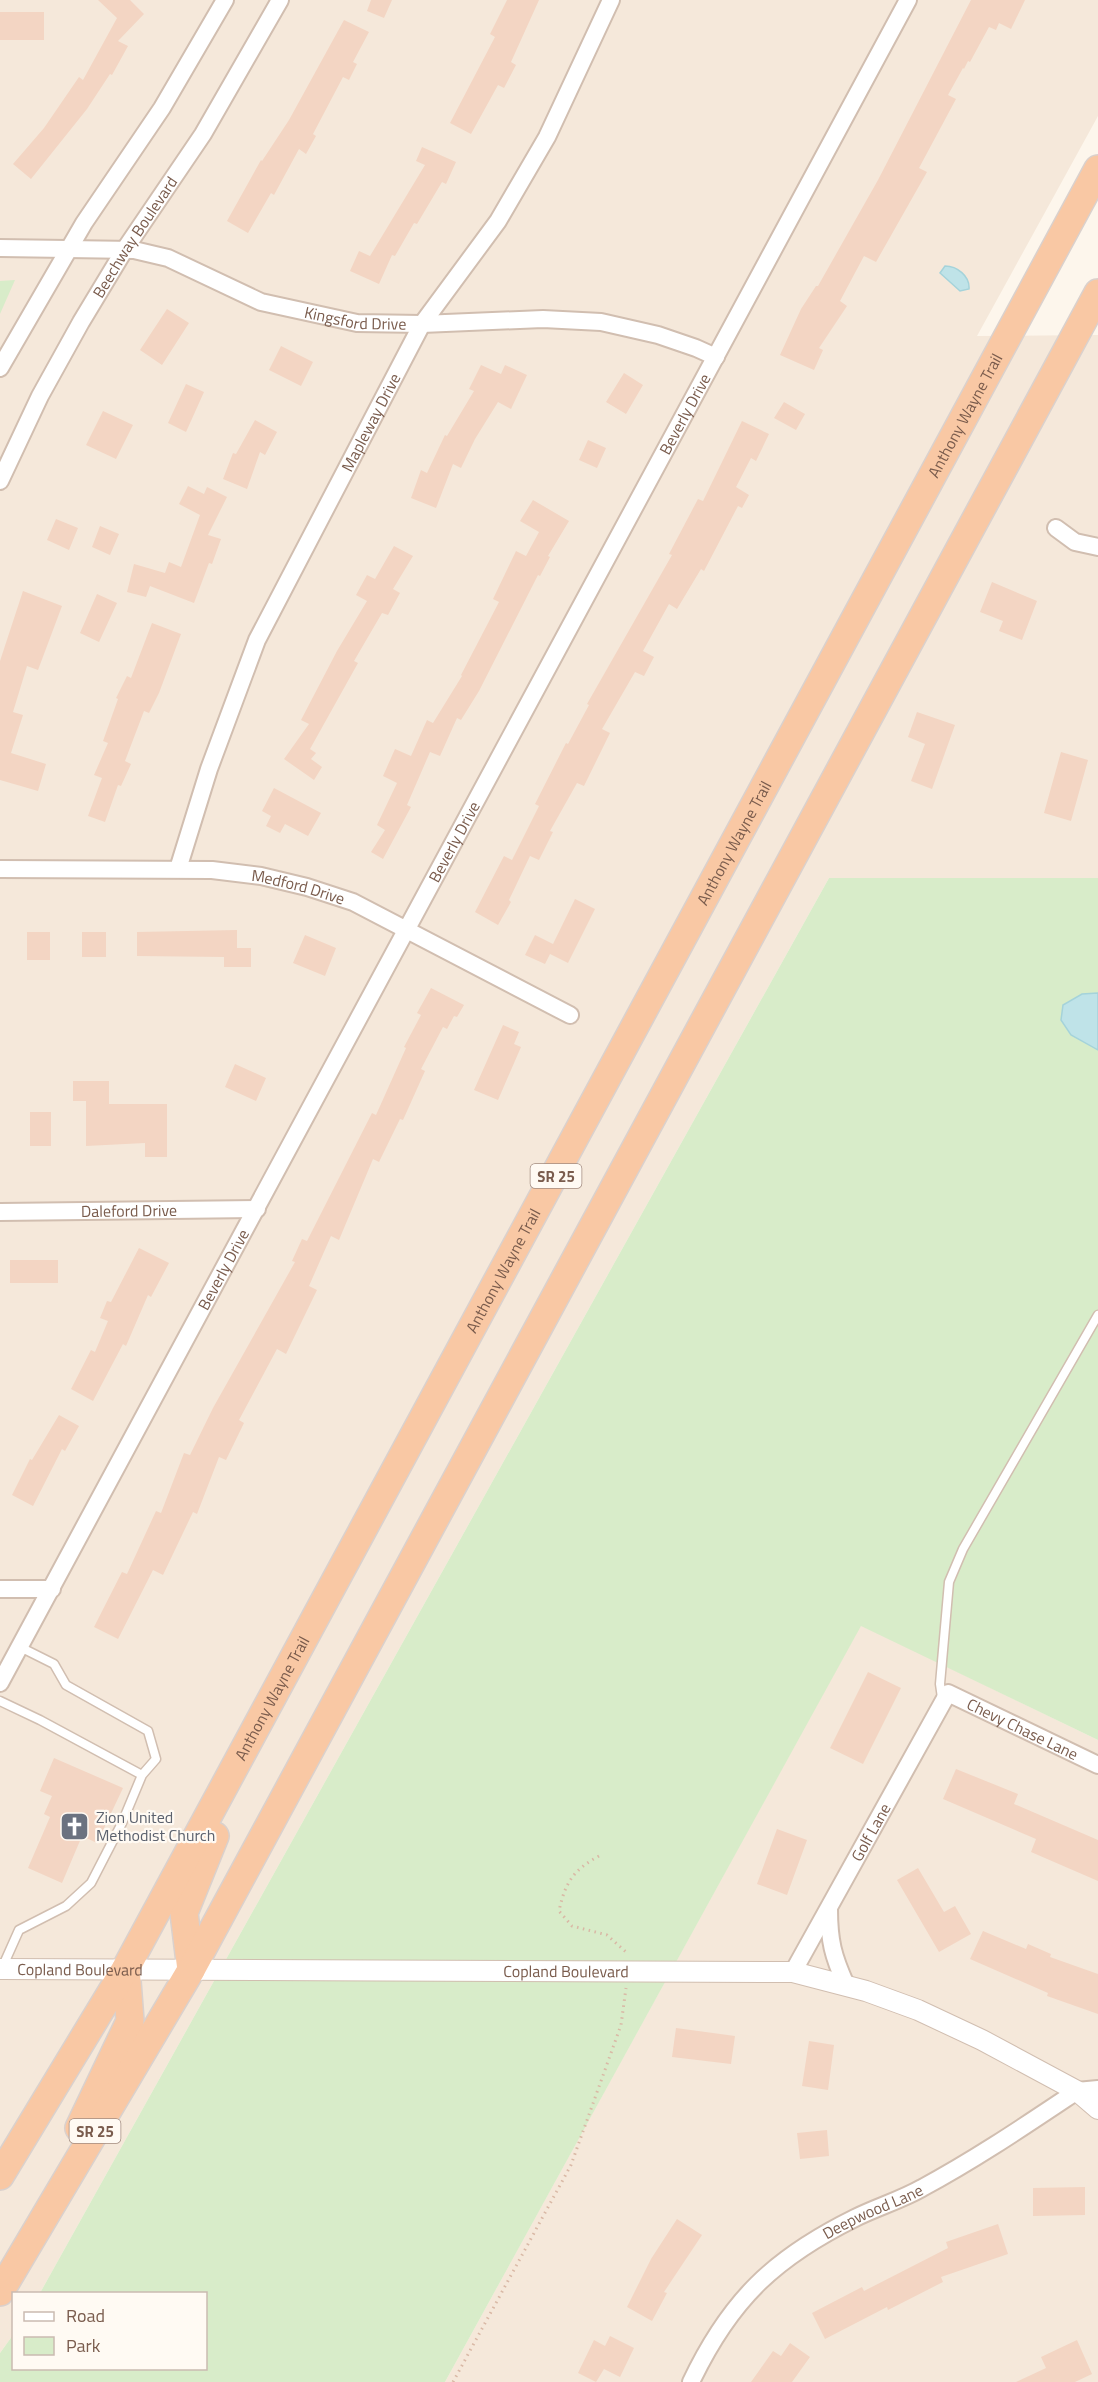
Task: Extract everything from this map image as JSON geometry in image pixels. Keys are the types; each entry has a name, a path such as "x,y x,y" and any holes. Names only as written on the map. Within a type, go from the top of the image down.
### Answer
{"highway":[{"name":"Anthony Wayne Trail","path":"0,2176 126,1968 1098,169"},
{"name":"SR 25","path":"0,2292 190,1970 1098,292"},
{"path":"190,1970 184,1913 269,1705"},
{"path":"0,2292 130,2021 126,1968"}],"street":[{"path":"0,368 69,248 162,108 225,0"},
{"name":"Beechway Boulevard","path":"0,482 40,396 125,249 203,134 280,0"},
{"name":"Mapleway Drive","path":"178,869 209,770 257,640 422,324 498,221 547,137 611,0"},
{"name":"Beverly Drive","path":"0,1683 908,0"},
{"name":"Kingsford Drive","path":"0,248 125,249 168,258 261,303 357,323 601,321 658,335 716,357"},
{"path":"1056,528 1075,542 1098,547"},
{"name":"Medford Drive","path":"0,869 212,870 261,876 307,887 353,902 570,1015"},
{"name":"Daleford Drive","path":"0,1212 257,1209"},
{"path":"0,1589 51,1589"},
{"name":"Chevy Chase Lane","path":"945,1698 1098,1765"},
{"name":"Golf Lane","path":"794,1972 945,1698"},
{"path":"829,1908 832,1953 846,1985"},
{"name":"Copland Boulevard","path":"1,1969 794,1972 866,1991 929,2015 982,2040 1077,2091 1098,2109"},
{"name":"Deepwood Lane","path":"691,2382 716,2336 745,2295 795,2251 855,2218 920,2189 964,2164 1077,2091 1098,2089"}],"lane":[{"path":"945,1698 940,1684 949,1582 963,1549 1098,1315"},
{"path":"1,1969 19,1930 66,1906 92,1883 122,1823 142,1775 156,1759 148,1731 66,1685 54,1664 20,1647"},
{"path":"0,1701 142,1775"}],"path":[{"path":"453,2382 571,2164 621,2025 629,1971 628,1954 607,1935 572,1926 559,1911 564,1890 580,1866 599,1856"}],"shaded area":[{"path":"0,0 1098,0 1098,116 977,336 1098,335 1098,878 829,878 41,2292 12,2292 12,2336 0,2353"},
{"path":"861,1625 1098,1740 1098,2382 445,2382"}],"green space":[{"path":"15,280 0,314 0,281"},
{"path":"829,878 1098,878 1098,1740 861,1626 445,2382 0,2382 0,2353 12,2336 12,2370 207,2370 207,2292 41,2292"}],"water":[{"path":"945,266 962,273 969,284 969,289 960,291 940,273"},
{"path":"1098,993 1098,1050 1071,1035 1061,1020 1063,1005 1082,994"}],"building":[{"path":"98,0 130,0 144,14 118,41 128,46 112,75 110,74 87,109 31,179 13,164 44,128 79,77 83,80 117,18"},
{"path":"371,0 392,0 384,18 367,11"},
{"path":"507,0 539,0 511,62 516,65 504,88 498,85 471,134 450,123 495,37 490,34"},
{"path":"971,0 1025,0 1011,29 999,23 996,30 989,27 970,62 968,61 963,68 948,95 956,99 919,168 927,172 876,262 864,256 840,301 847,306 819,348 823,350 814,370 780,355 801,309 818,286 878,180"},
{"path":"0,12 44,12 44,40 0,40"},
{"path":"344,20 369,32 353,62 357,64 349,80 343,77 313,134 316,136 306,154 299,149 274,195 271,193 248,233 227,221 261,160 289,120"},
{"path":"422,147 456,162 446,184 442,182 417,224 414,223 395,256 392,255 379,284 350,271 359,251 370,256 425,165 416,161"},
{"path":"167,309 189,323 162,365 140,350"},
{"path":"281,346 313,362 301,386 269,370"},
{"path":"481,365 501,374 505,365 527,375 511,409 498,402 475,439 461,468 453,464 436,508 411,498 421,470 427,473 445,435 447,436 474,391 469,389"},
{"path":"624,373 643,385 626,414 606,402"},
{"path":"186,384 204,392 186,432 168,423"},
{"path":"784,402 805,414 796,430 774,418"},
{"path":"103,411 133,425 116,459 86,445"},
{"path":"255,420 277,432 265,455 260,452 247,489 223,479 233,453 236,454"},
{"path":"742,421 769,434 756,461 751,458 736,487 749,495 742,508 738,506 704,571 701,569 677,609 669,604 643,651 654,657 644,676 635,672 602,729 610,733 584,786 577,783 550,831 553,832 539,860 530,856 509,900 511,902 498,925 475,912 504,856 512,860 539,806 535,804 566,743 568,744 589,705 587,704 672,555 669,554 698,499 703,501"},
{"path":"588,440 606,448 597,468 579,460"},
{"path":"188,486 204,494 207,487 227,497 208,535 221,539 194,603 150,586 146,597 127,592 134,564 165,573 169,562 181,567 200,515 179,504"},
{"path":"533,500 569,521 548,556 550,557 540,576 538,575 479,691 461,720 457,718 440,756 430,752 407,805 411,807 383,859 371,852 385,830 377,825 397,783 383,776 395,749 411,756 427,720 433,723 462,676 499,602 493,599 516,551 526,556 539,532 520,521"},
{"path":"56,519 78,528 69,550 47,540"},
{"path":"100,526 119,534 110,555 92,547"},
{"path":"394,546 413,556 393,589 400,593 388,615 382,613 354,661 358,663 310,749 316,753 311,759 322,767 314,780 284,759 309,724 301,720 337,651 367,601 356,595 367,575 375,579"},
{"path":"992,582 1037,601 1022,640 999,631 1003,621 980,612"},
{"path":"23,591 62,606 38,670 27,666 13,712 23,715 11,753 46,764 38,791 0,780 0,661"},
{"path":"97,594 117,603 99,642 80,633"},
{"path":"152,623 181,634 159,693 149,713 144,711 125,761 131,764 121,786 118,785 105,822 88,816 102,778 94,775 108,743 103,741 118,699 116,698 127,676 131,678"},
{"path":"917,712 955,725 932,789 911,781 925,744 908,737"},
{"path":"1061,752 1088,760 1071,821 1044,813"},
{"path":"274,788 321,813 308,836 285,824 280,833 266,826 271,816 262,811"},
{"path":"575,899 595,909 568,963 550,954 545,964 525,955 535,935 553,944"},
{"path":"237,930 237,948 251,948 251,967 224,967 224,957 137,956 137,932"},
{"path":"27,932 50,932 50,960 27,960"},
{"path":"82,932 106,932 106,957 82,957"},
{"path":"305,935 336,948 325,976 293,963"},
{"path":"431,988 464,1005 457,1017 454,1016 447,1029 443,1027 421,1069 425,1071 403,1120 400,1119 379,1162 373,1159 339,1240 331,1236 309,1286 317,1290 286,1354 277,1349 239,1420 244,1423 226,1460 219,1457 197,1514 193,1512 163,1575 153,1570 118,1639 94,1627 122,1572 127,1574 156,1511 161,1513 184,1453 190,1455 213,1408 295,1262 292,1261 302,1239 307,1241 372,1113 376,1115 406,1048 404,1047 421,1015 417,1013"},
{"path":"503,1025 519,1032 514,1044 521,1047 498,1100 474,1090"},
{"path":"235,1064 266,1078 256,1101 225,1087"},
{"path":"73,1081 109,1081 109,1104 167,1104 167,1157 145,1157 145,1143 86,1146 86,1101 73,1101"},
{"path":"30,1112 51,1112 51,1146 30,1146"},
{"path":"139,1248 169,1263 151,1297 148,1295 126,1346 123,1344 93,1401 71,1389 91,1350 95,1352 108,1321 100,1318 107,1301 111,1302"},
{"path":"10,1260 58,1260 58,1283 10,1283"},
{"path":"59,1415 79,1426 65,1451 62,1449 33,1506 12,1495 30,1459 32,1460"},
{"path":"868,1672 901,1688 863,1764 830,1748"},
{"name":"Zion United Methodist Church","path":"54,1758 123,1788 97,1843 82,1836 62,1883 28,1868 50,1817 44,1814 52,1796 40,1791"},
{"path":"956,1769 1018,1794 1014,1804 1098,1840 1098,1881 1031,1852 1036,1839 943,1799"},
{"path":"777,1829 807,1840 787,1895 757,1884"},
{"path":"918,1868 944,1912 955,1906 971,1934 939,1952 897,1880"},
{"path":"983,1931 1026,1949 1028,1944 1051,1954 1050,1957 1098,1974 1098,2014 1047,1996 1048,1993 970,1959"},
{"path":"676,2028 735,2036 731,2064 672,2057"},
{"path":"809,2041 834,2045 828,2090 802,2086"},
{"path":"827,2130 829,2156 800,2159 797,2133"},
{"path":"1085,2187 1085,2215 1033,2216 1033,2188"},
{"path":"677,2219 702,2235 664,2292 667,2293 652,2321 627,2307 651,2259"},
{"path":"998,2224 1008,2254 941,2277 943,2282 888,2310 887,2307 825,2339 812,2313 862,2287 864,2291 948,2248 946,2242"},
{"path":"610,2336 634,2348 620,2377 604,2369 596,2382 578,2373 594,2340 605,2346"},
{"path":"1077,2340 1092,2374 1075,2382 1016,2382 1046,2368 1041,2357"},
{"path":"790,2343 810,2357 792,2382 751,2382 773,2351 781,2356"}],"place":[{"name":"Zion United Methodist Church","path":"75,1826"}]}
